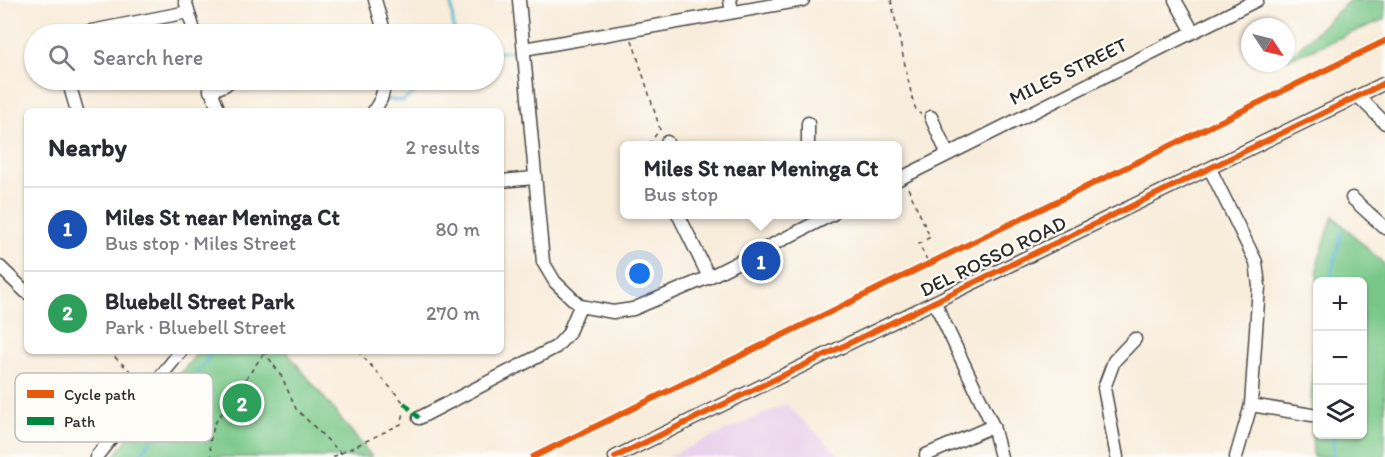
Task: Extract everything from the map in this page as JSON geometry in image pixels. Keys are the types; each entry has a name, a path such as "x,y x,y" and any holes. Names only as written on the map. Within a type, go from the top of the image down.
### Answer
{"street":[{"path":"375,0 382,24"},
{"path":"519,0 543,262 555,282 580,306 613,312 633,309 709,277 823,219"},
{"path":"524,49 630,30 731,6 803,0"},
{"path":"1175,0 1193,32"},
{"name":"MILES STREET","path":"902,177 1257,0"},
{"path":"116,24 187,6 192,24"},
{"name":"DEL ROSSO ROAD","path":"615,457 1385,83"},
{"path":"71,90 76,108"},
{"path":"210,90 218,108"},
{"path":"376,108 383,90"},
{"path":"1359,97 1385,123"},
{"path":"931,117 947,153"},
{"path":"808,123 808,141"},
{"path":"1210,169 1256,262 1259,286 1251,405 1236,457"},
{"path":"504,181 534,178"},
{"path":"1352,198 1385,228"},
{"path":"680,219 709,277"},
{"path":"0,267 24,289"},
{"path":"935,303 993,426 1001,457"},
{"path":"419,418 556,347 568,334 580,306"},
{"path":"1117,457 1104,388 1114,361 1135,339"},
{"path":"163,373 179,354"},
{"path":"1251,405 1313,415"},
{"path":"926,455 993,426"},
{"path":"96,457 108,442"}],"path":[{"path":"891,0 913,102 917,112 931,117"},
{"path":"630,30 660,129 651,141"},
{"path":"902,182 930,237 919,244 929,264"},
{"path":"918,269 939,258"},
{"path":"111,354 133,373"},
{"path":"213,430 215,423 263,354"},
{"path":"265,354 282,377 296,409 345,457"},
{"path":"361,354 404,403"},
{"path":"333,457 401,424 404,413"}],"shaded area":[{"path":"786,404 841,457 667,457"}],"green space":[{"path":"1350,0 1385,0 1385,19 1295,56 1295,52"},
{"path":"1333,216 1385,265 1385,457 1313,457 1311,400 1313,361 1313,439 1367,439 1367,277 1317,277 1318,262"},
{"path":"197,354 288,354 372,457 114,457 125,442 213,442 213,373 181,373"}],"waterway":[{"path":"451,0 453,24"},
{"path":"504,52 519,50"},
{"path":"383,99 403,101 418,90"},
{"path":"1331,277 1342,232"},
{"path":"197,373 211,354"},
{"path":"1333,439 1333,457"},
{"path":"139,457 149,442"}],"marked path":[{"path":"404,403 419,418"}],"cycle path":[{"path":"533,457 1385,41"},
{"path":"615,457 1385,83"}],"place":[{"name":"Miles St near Meninga Ct","path":"761,261"},
{"name":"Bluebell Street Park","path":"242,403"}]}
